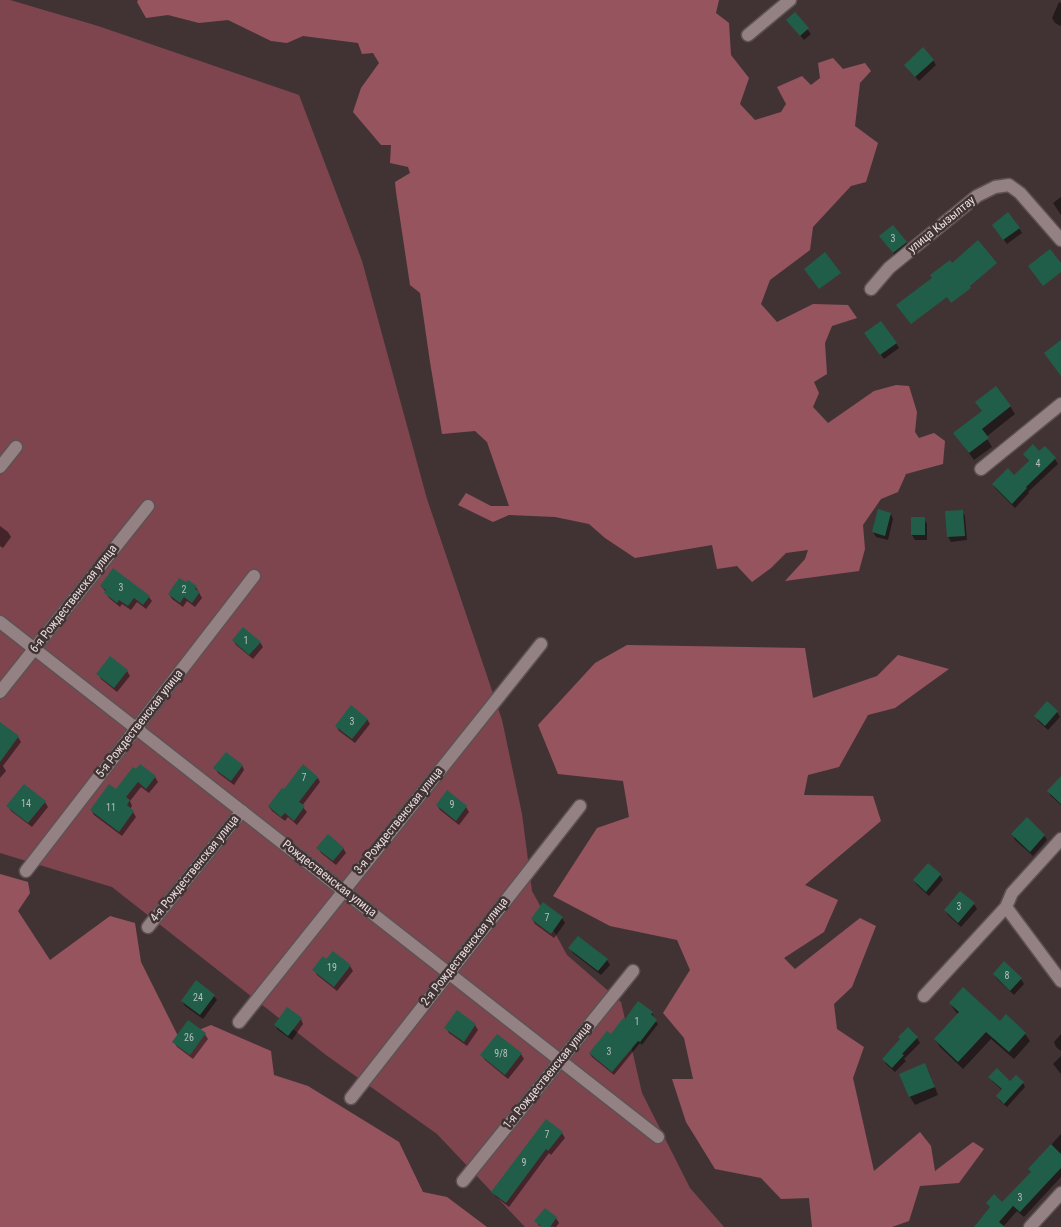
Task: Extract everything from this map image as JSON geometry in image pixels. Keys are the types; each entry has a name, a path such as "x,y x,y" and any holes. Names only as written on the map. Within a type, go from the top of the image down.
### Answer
{"street":[{"path":"748,35 790,0"},
{"name":"улица Кызылтау","path":"871,289 896,262 977,196 995,186 1009,185 1020,194 1061,240"},
{"path":"981,469 1061,404"},
{"path":"0,467 16,447"},
{"name":"6-я Рождественская улица","path":"0,692 148,506"},
{"name":"5-я Рождественская улица","path":"26,871 254,576"},
{"name":"Рождественская улица","path":"0,622 658,1136"},
{"name":"3-я Рождественская улица","path":"239,1022 541,644"},
{"name":"2-я Рождественская улица","path":"351,1098 580,806"},
{"name":"4-я Рождественская улица","path":"148,927 242,811"},
{"path":"924,996 1006,908 1012,893 1061,838"},
{"path":"1006,908 1061,981"},
{"name":"1-я Рождественская улица","path":"463,1181 633,971"},
{"path":"1030,1227 1061,1193"}],"shaded area":[{"path":"0,0 10,0 98,26 299,95 362,261 427,499 502,720 522,814 532,891 567,955 621,1002 642,1093 690,1188 724,1227 525,1227 437,1134 326,1055 112,887 0,853"},
{"path":"138,0 719,0 716,13 729,23 731,55 749,78 740,104 755,120 781,112 786,104 777,87 802,76 811,85 820,78 818,63 833,58 843,69 865,63 871,71 860,83 855,126 878,143 866,182 851,186 813,227 810,250 770,280 761,304 777,322 813,304 848,305 857,318 832,326 825,343 827,374 814,382 819,393 813,407 828,423 874,391 896,385 909,386 917,412 915,432 919,438 934,433 945,441 943,464 906,474 898,492 881,499 863,525 865,549 859,571 785,581 805,559 808,550 786,553 771,568 752,582 737,566 717,569 712,545 635,558 605,538 589,524 555,517 509,515 493,522 458,505 466,493 491,506 509,506 487,442 475,431 442,434 420,293 410,285 396,192 395,182 410,173 408,167 390,163 391,145 381,145 353,112 361,88 379,63 373,53 362,54 358,43 303,36 287,43 271,41 228,20 199,23 168,15 146,18 137,2"},
{"path":"627,645 805,648 813,698 877,676 898,655 949,669 895,708 868,715 839,767 808,775 804,795 873,796 881,821 805,885 838,900 824,932 784,958 795,969 860,918 876,926 852,987 834,1004 837,1029 864,1047 853,1078 874,1171 920,1132 931,1146 935,1171 973,1142 984,1149 959,1183 920,1186 909,1221 892,1227 812,1227 809,1198 781,1199 761,1178 715,1169 686,1122 672,1079 693,1079 684,1038 663,1013 690,970 677,940 610,926 553,896 597,828 629,817 623,781 558,774 538,725 595,663"},
{"path":"0,874 28,882 30,893 18,911 50,960 110,916 135,923 141,962 179,1038 211,1025 271,1051 274,1075 308,1086 399,1142 423,1192 447,1197 487,1227 0,1227"}],"building":[{"path":"795,12 809,28 800,36 786,20"},
{"path":"923,47 934,60 915,77 904,65"},
{"path":"1008,212 1020,228 1003,240 992,225"},
{"path":"893,225 907,242 893,253 879,236"},
{"path":"978,240 997,263 970,286 971,288 951,303 947,297 911,324 896,305 932,278 930,275 950,260 952,263"},
{"path":"1050,249 1061,263 1061,272 1043,286 1028,266"},
{"path":"825,252 841,273 819,289 804,269"},
{"path":"881,321 897,343 880,355 864,333"},
{"path":"1061,340 1061,376 1044,353"},
{"path":"996,386 1011,406 982,429 989,438 969,453 953,433 982,411 975,402"},
{"path":"1033,444 1039,451 1045,446 1056,458 1026,487 1012,504 992,484 1008,468 1014,475 1029,461 1023,454"},
{"path":"878,509 891,513 885,536 872,532"},
{"path":"963,510 965,536 947,537 945,511"},
{"path":"911,517 925,517 925,535 911,535"},
{"path":"113,568 150,596 143,605 134,598 128,606 119,600 117,603 104,593 106,590 100,586"},
{"path":"179,578 186,582 188,580 197,586 195,589 200,592 192,603 184,597 180,603 168,594"},
{"path":"243,627 261,642 249,655 232,640"},
{"path":"110,656 128,670 114,688 96,674"},
{"path":"1047,701 1058,711 1045,726 1034,716"},
{"path":"351,705 368,719 352,739 335,726"},
{"path":"0,722 19,736 0,762"},
{"path":"226,752 243,765 231,781 213,768"},
{"path":"140,764 156,776 146,789 138,782 126,797 130,800 127,805 134,811 119,832 90,810 109,784 116,789 133,767 136,769"},
{"path":"303,764 318,777 299,802 305,806 294,821 285,813 281,817 268,806"},
{"path":"1061,776 1061,804 1047,791"},
{"path":"24,784 46,801 28,823 6,806"},
{"path":"447,790 467,806 456,821 436,805"},
{"path":"1027,817 1045,835 1030,852 1011,834"},
{"path":"328,834 344,848 333,861 316,848"},
{"path":"928,863 941,874 926,892 913,880"},
{"path":"960,891 975,903 958,923 944,910"},
{"path":"543,902 563,917 551,934 531,919"},
{"path":"578,936 608,959 598,971 568,948"},
{"path":"333,951 351,965 334,987 312,970 323,956 326,959"},
{"path":"1004,961 1022,978 1010,991 993,974"},
{"path":"196,980 215,995 200,1015 181,1001"},
{"path":"963,987 1000,1021 1006,1014 1026,1033 1009,1052 986,1032 958,1062 934,1039 959,1012 949,1003"},
{"path":"638,1001 653,1012 651,1014 657,1020 640,1042 638,1041 612,1072 589,1053 607,1031 611,1034"},
{"path":"287,1007 302,1018 288,1036 274,1025"},
{"path":"457,1010 476,1024 464,1042 444,1028"},
{"path":"188,1020 206,1033 190,1055 172,1042"},
{"path":"908,1027 918,1037 892,1068 882,1059"},
{"path":"497,1034 522,1053 505,1075 480,1055"},
{"path":"925,1063 935,1087 909,1097 899,1074"},
{"path":"997,1068 1010,1081 1016,1075 1024,1082 1004,1104 996,1096 1002,1089 988,1077"},
{"path":"546,1119 563,1132 548,1151 546,1149 506,1203 491,1192"},
{"path":"1051,1144 1061,1154 1061,1168 1020,1212 1013,1206 999,1222 1005,1227 974,1227 990,1207 986,1203 994,1194 1002,1202 1031,1172 1028,1169"},
{"path":"545,1208 557,1217 550,1227 542,1227 534,1221"}]}
